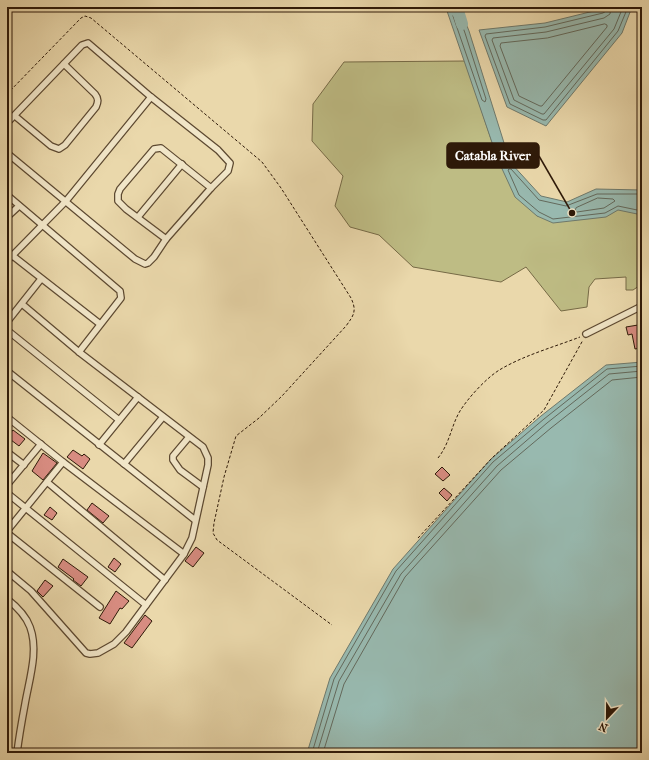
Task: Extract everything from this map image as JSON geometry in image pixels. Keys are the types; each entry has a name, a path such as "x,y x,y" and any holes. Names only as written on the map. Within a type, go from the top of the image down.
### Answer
{"street":[{"path":"7,123 82,45 88,43 151,97 218,150 230,163 230,168 166,239 154,257 148,263 142,263 135,259 7,153"},
{"path":"15,116 51,146 59,149 65,145 96,107 98,98 64,64"},
{"path":"7,261 66,201 151,97"},
{"path":"166,239 126,209 118,201 120,189 154,149 158,148 165,150 211,188"},
{"path":"138,217 182,164"},
{"path":"7,195 120,291 121,298 79,352"},
{"path":"7,217 19,206"},
{"path":"13,256 100,324"},
{"path":"7,322 41,279"},
{"path":"7,571 31,591 88,654 98,653 114,644 126,632 184,554 192,538 208,465 208,458 203,447 79,352 22,304"},
{"path":"586,334 642,306"},
{"path":"7,330 119,420"},
{"path":"7,371 195,520"},
{"path":"99,445 138,397"},
{"path":"7,417 184,554"},
{"path":"124,464 163,417"},
{"path":"189,437 173,456 173,460 180,470 203,486"},
{"path":"7,485 41,444"},
{"path":"7,452 24,465"},
{"path":"64,462 7,532 100,607"},
{"path":"47,482 165,580"},
{"path":"7,493 146,604"},
{"path":"7,599 22,613 34,638 31,670 16,753"}],"path":[{"path":"7,94 81,18 85,16 91,18 262,162 281,188 351,298 355,312 346,326 282,396 259,418 236,436 224,476 213,533 217,540 332,625"},
{"path":"438,458 444,449 459,413 470,396 499,370 586,334"},
{"path":"418,538 492,458 544,410 586,334"}],"shaded area":[{"path":"465,61 498,160 537,216 642,197 642,284 633,290 626,290 626,277 595,279 589,287 587,307 561,311 526,267 501,282 413,267 379,235 350,227 335,206 343,176 312,141 313,104 344,62"}],"water":[{"path":"603,7 632,7 622,33 546,126 507,107 479,30 545,23 602,9"},
{"path":"460,8 469,31 510,162 541,196 567,202 596,189 642,190 642,215 618,210 606,217 553,223 537,216 515,197 498,160 447,11"},
{"path":"642,362 642,753 307,753 330,678 393,569 491,459 541,416 606,365"}],"building":[{"path":"638,325 641,341 639,342 640,348 635,349 632,334 628,335 626,327"},
{"path":"13,430 25,439 19,446 7,437"},
{"path":"73,450 82,456 84,454 90,459 83,469 67,457"},
{"path":"43,453 57,463 43,480 32,471"},
{"path":"442,467 450,475 443,481 435,474"},
{"path":"444,488 452,495 447,501 439,493"},
{"path":"92,503 109,516 103,523 87,510"},
{"path":"50,507 57,513 52,520 44,515"},
{"path":"196,547 204,553 193,567 185,561"},
{"path":"114,558 121,564 115,572 108,567"},
{"path":"63,559 88,577 81,586 58,567"},
{"path":"45,580 53,586 43,597 37,591"},
{"path":"116,591 129,601 122,609 120,608 110,624 99,618"},
{"path":"145,615 152,621 132,648 124,643"}],"waterway":[{"path":"454,7 459,14 462,24"}],"place":[{"name":"Catabla River","path":"572,213"}]}
